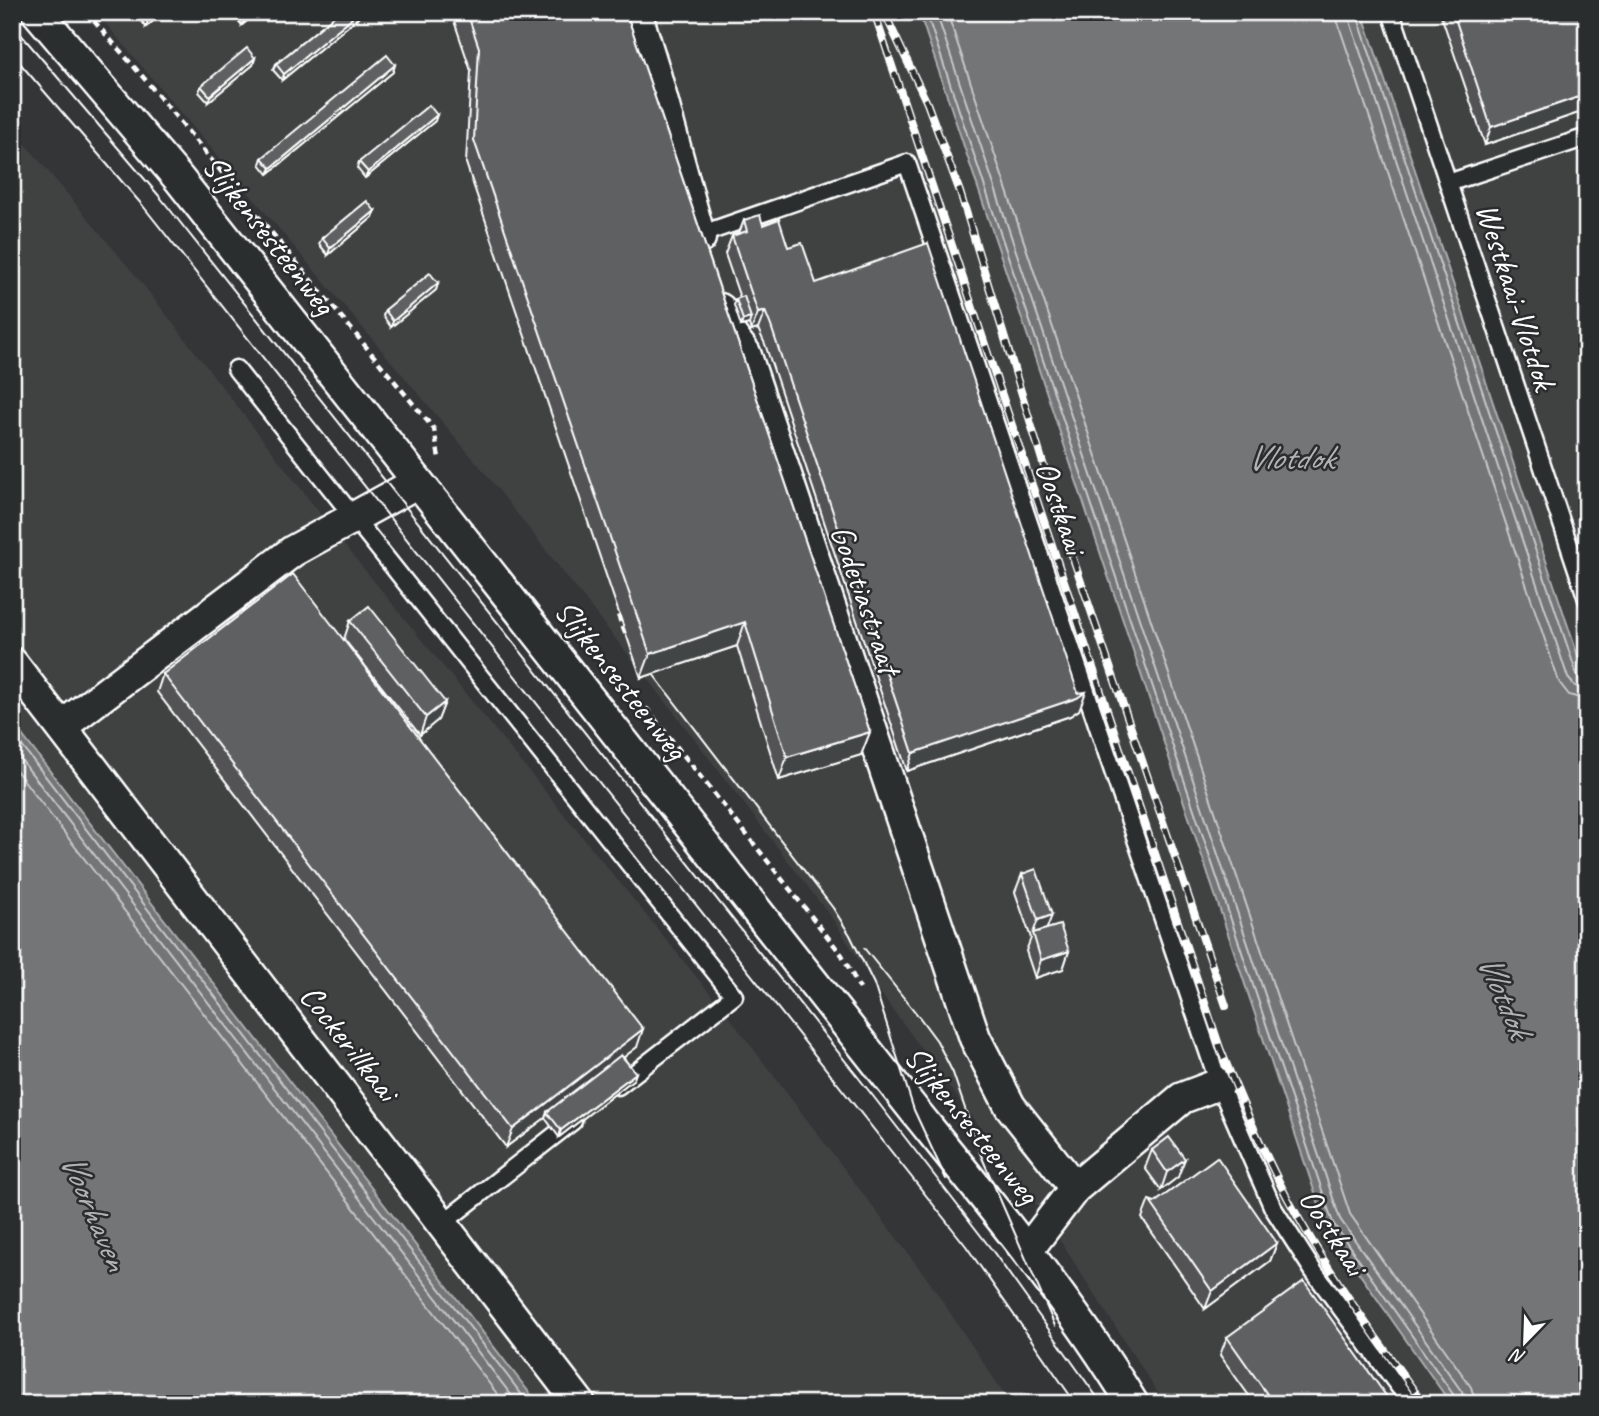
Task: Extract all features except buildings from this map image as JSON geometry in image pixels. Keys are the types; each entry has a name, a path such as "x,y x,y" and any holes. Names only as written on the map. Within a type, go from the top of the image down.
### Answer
{"street":[{"name":"Slijkensesteenweg","path":"37,12 179,179 1027,1251 1133,1404"},
{"name":"Godetiastraat","path":"636,12 729,332 745,353 975,1038 1010,1106 1075,1188"},
{"path":"61,727 293,551 418,482"},
{"name":"Cockerillkaai","path":"12,663 580,1404"},
{"path":"1027,1251 1075,1188 1182,1098 1219,1084"}],"lane":[{"name":"Westkaai-Vlotdok","path":"1391,12 1587,599"},
{"path":"1448,183 1587,137"},
{"name":"Oostkaai","path":"706,259 907,163 1219,1084 1273,1208 1314,1272 1412,1404"},
{"path":"236,369 734,996 604,1097"},
{"path":"443,1223 583,1113"}],"path":[{"path":"625,633 618,615 631,612"}],"shaded area":[{"path":"96,12 919,12 1326,1226 1451,1404 1165,1404 1043,1214 874,984 834,921 646,676 641,678 637,666 482,469"},
{"path":"1362,12 1587,12 1587,683"},
{"path":"12,128 141,282 346,547 730,1018 929,1281 1011,1404 538,1404 12,722"}],"water":[{"name":"Vlotdok","path":"919,12 1362,12 1587,683 1587,1404 1451,1404 1326,1226"},
{"name":"Voorhaven","path":"12,722 538,1404 12,1404"}],"tram line":[{"path":"12,24 160,197 873,1096 992,1250 1102,1404"},
{"path":"12,54 143,206 966,1246 1076,1404"},
{"path":"653,674 833,908 850,935 874,984 914,1110 946,1179"},
{"path":"864,948 937,1041 953,1073 980,1153 1055,1326"}],"railway":[{"path":"874,12 1220,1048 1278,1181 1303,1226 1352,1303 1424,1404"},
{"path":"884,12 927,103 960,192 1065,535 1226,1006"}]}
